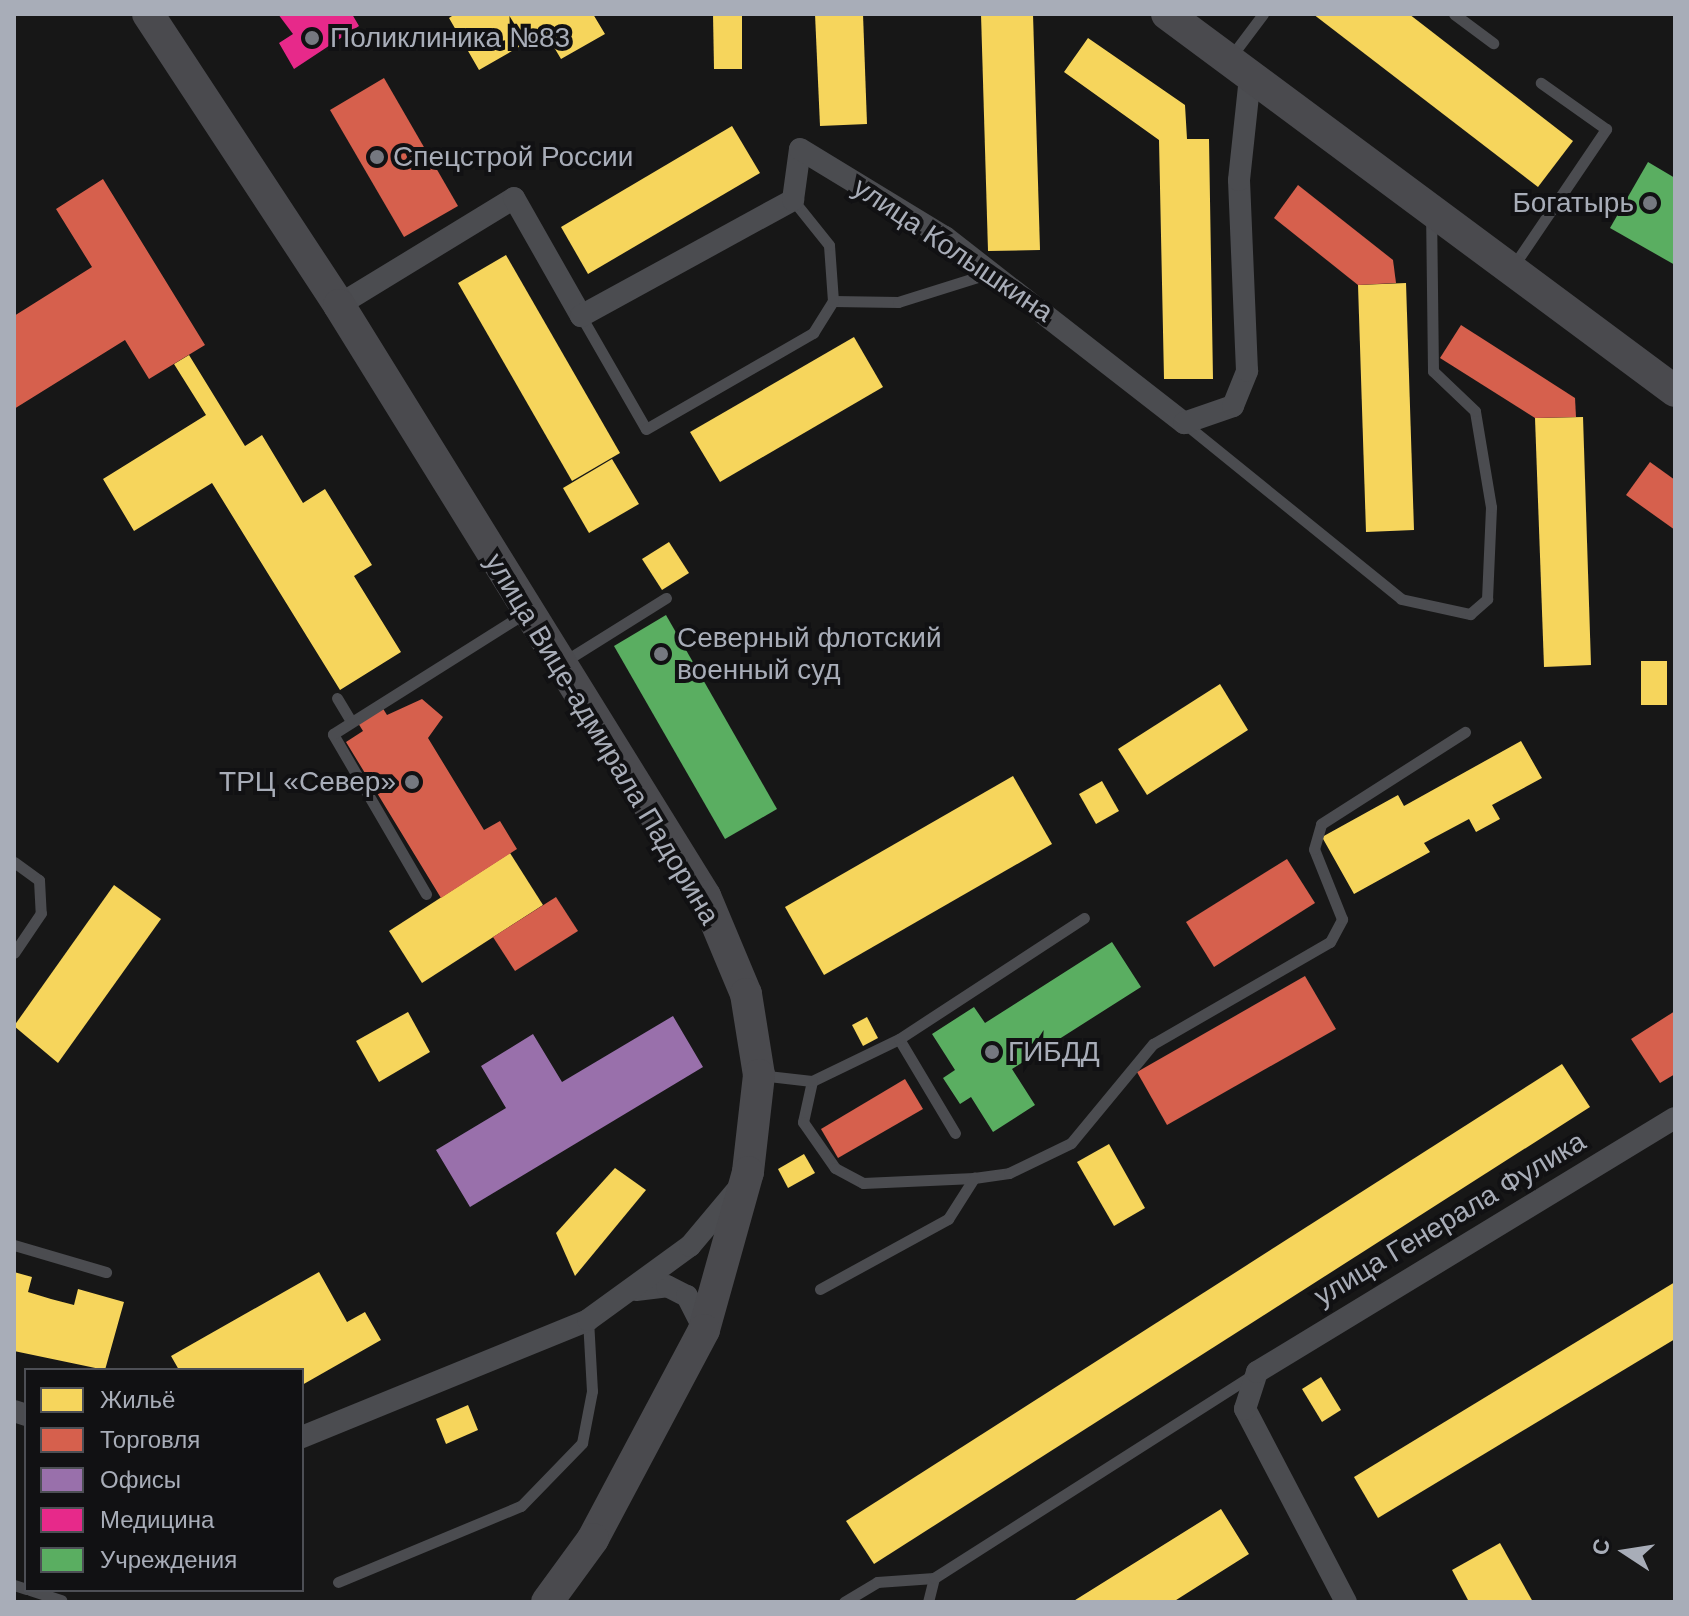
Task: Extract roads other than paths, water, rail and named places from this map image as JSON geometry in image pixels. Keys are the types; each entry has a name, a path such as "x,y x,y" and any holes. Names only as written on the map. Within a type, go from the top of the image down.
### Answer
{"street":[{"name":"улица Вице-адмирала Падорина","path":"148,14 339,305 525,613 705,896 746,994 759,1075 748,1172 704,1330 593,1539 547,1602"},
{"path":"1167,14 1675,391"},
{"path":"1184,423 1233,406 1247,371 1239,180 1239,68"},
{"name":"улица Колышкина","path":"793,200 800,149 990,272 1184,423"},
{"path":"339,305 514,198 581,316 793,200"},
{"name":"улица Генерала Фулика","path":"1257,1372 1675,1118"},
{"path":"304,1436 588,1320 635,1290 690,1246 748,1172"},
{"path":"635,1290 667,1286 687,1296 704,1330"},
{"path":"1257,1372 1245,1409 1346,1602"}],"lane":[{"path":"1239,68 1263,14"},
{"path":"1454,14 1493,43"},
{"path":"1510,271 1606,129 1541,83"},
{"path":"581,316 646,429 813,333 833,301 829,245 793,200"},
{"name":"улица Колышкина","path":"1184,423 1401,599 1470,614 1487,599 1491,507 1475,411 1433,371 1432,210"},
{"path":"833,301 898,302 990,272"},
{"path":"558,666 666,598"},
{"path":"426,894 333,734 350,720 525,613"},
{"path":"337,698 350,720"},
{"path":"812,1081 803,1122 835,1168 863,1183 974,1178 1009,1173 1071,1143 1153,1044 1330,942 1342,919 1314,849 1321,824 1465,732"},
{"path":"14,862 39,880 41,913 14,953"},
{"path":"759,1075 812,1081 899,1039 1084,918"},
{"path":"899,1039 955,1133"},
{"path":"820,1289 948,1219 974,1178"},
{"path":"14,1245 106,1272"},
{"path":"338,1582 521,1506 582,1443 592,1391 588,1320"},
{"name":"улица Генерала Фулика","path":"934,1578 1257,1372"},
{"path":"844,1602 877,1582 934,1578 928,1602"},
{"path":"37,1592 61,1600"}],"place":[{"name":"Поликлиника №83","path":"312,38"},
{"name":"Спецстрой России","path":"377,157"},
{"name":"Богатырь","path":"1650,203"},
{"name":"Северный флотский военный суд","path":"661,654"},
{"name":"ТРЦ «Север»","path":"412,782"},
{"name":"ГИБДД","path":"992,1052"}]}
